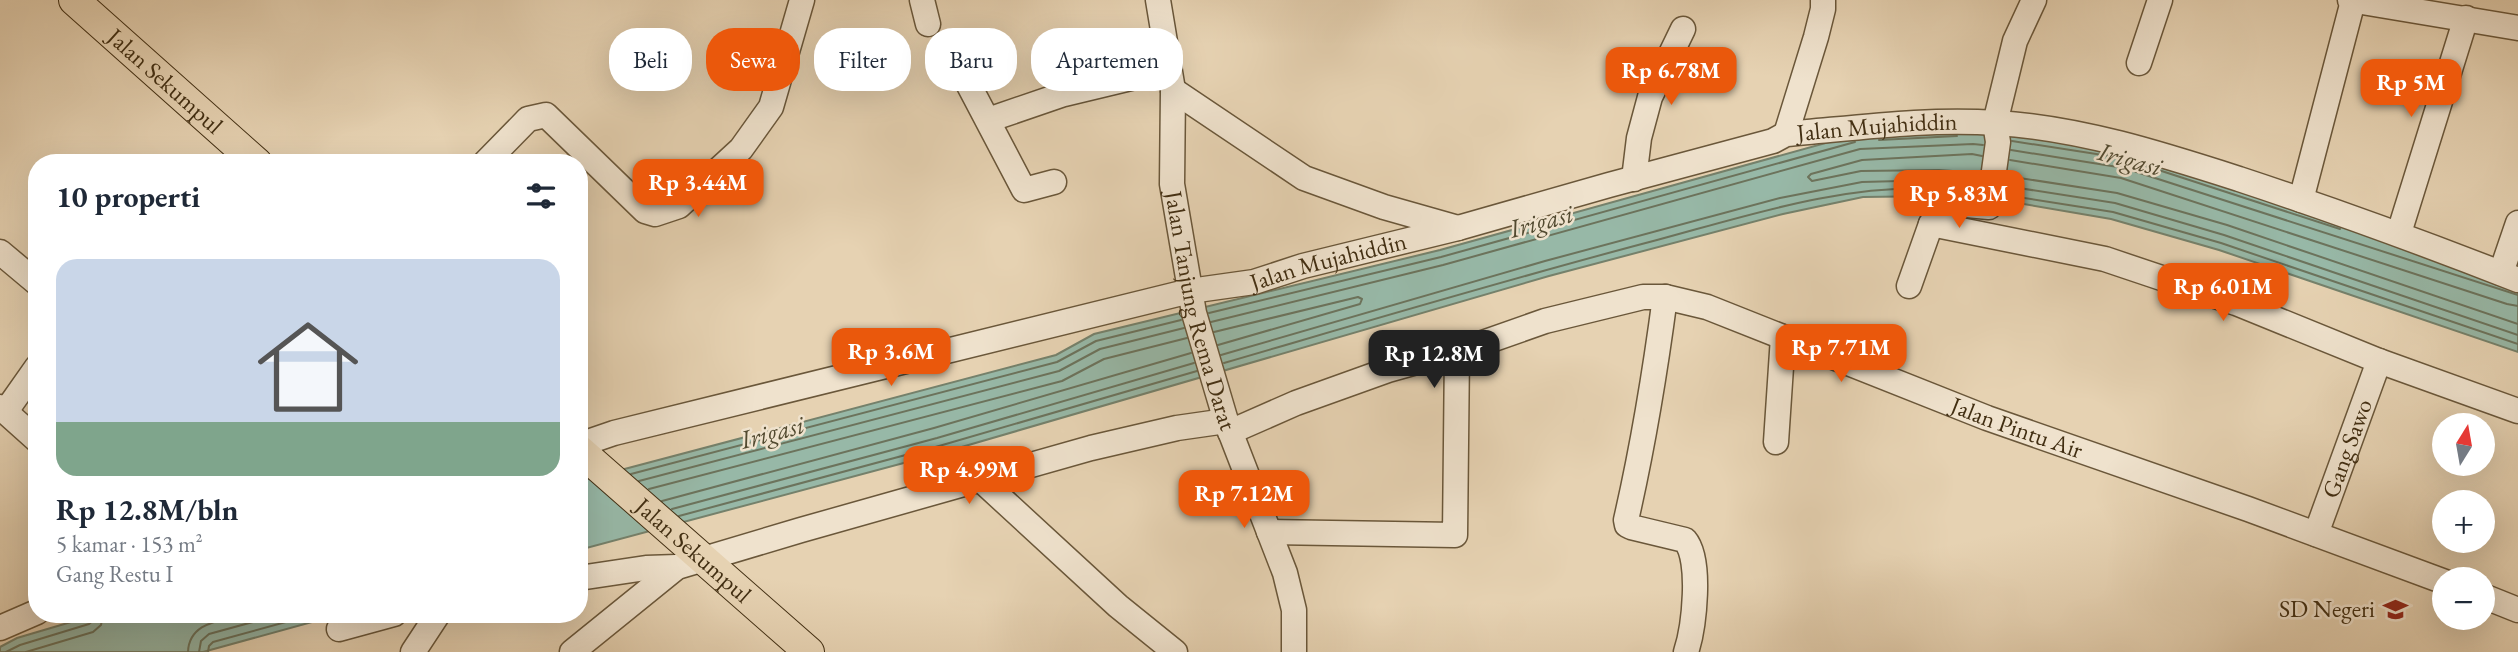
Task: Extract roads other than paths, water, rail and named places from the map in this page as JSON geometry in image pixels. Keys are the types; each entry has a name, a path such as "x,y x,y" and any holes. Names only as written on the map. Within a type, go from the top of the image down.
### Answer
{"main road":[{"name":"Jalan Sekumpul","path":"74,0 247,154"},
{"name":"Jalan Sekumpul","path":"588,457 676,536 690,563 809,652"}],"street":[{"path":"588,156 645,211 655,214 678,205 741,149 771,107 802,0"},
{"path":"922,0 928,24"},
{"name":"Jalan Tanjung Rema Darat","path":"1158,0 1163,28"},
{"path":"1786,134 1821,19 1823,0"},
{"path":"1909,286 1931,224 1940,217 1944,203 1989,207 1996,133 2015,41 2034,0"},
{"path":"2139,64 2160,0"},
{"path":"2301,200 2352,0 2518,28"},
{"path":"2399,233 2466,18"},
{"path":"1634,179 1639,138 1650,97 1684,29"},
{"path":"1183,88 1304,178 1384,207 1458,228"},
{"path":"972,91 1024,190 1054,182"},
{"path":"988,120 1064,94 1085,91"},
{"name":"Jalan Tanjung Rema Darat","path":"1171,91 1172,184 1192,302 1226,420 1285,573 1294,610 1294,652"},
{"path":"494,154 527,119 546,115 586,154"},
{"name":"Jalan Mujahiddin","path":"588,453 614,433 1192,302 1303,266 1458,228 1773,141 1786,134 1889,123 2107,141 2164,155 2399,233 2510,276"},
{"path":"2510,276 2518,223"},
{"path":"1931,224 2105,259 2236,303 2379,361 2518,411"},
{"path":"0,252 28,275"},
{"name":"Jalan Pintu Air","path":"690,563 1103,445 1296,403 1388,370 1457,351 1545,321 1643,297 1665,297 1707,307 1987,418 2432,577"},
{"path":"1665,297 1643,441 1626,520 1627,525 1685,540 1690,546 1694,615 1686,652"},
{"path":"1776,442 1783,337"},
{"path":"1269,532 1455,536 1457,351"},
{"name":"Gang Sawo","path":"2315,534 2379,361"},
{"path":"28,378 3,409 28,432"},
{"path":"980,480 1118,606 1175,652"},
{"path":"588,577 690,563"},
{"path":"572,652 690,563"},
{"path":"2495,601 2518,610"},
{"path":"0,628 28,616"},
{"path":"339,629 361,623"},
{"path":"413,652 432,623"}],"water":[{"name":"Irigasi","path":"1974,128 2127,152 2518,280 2518,352 2219,250 2111,219 2018,203 1939,196 1863,197 1783,214 1549,276 941,453 588,548 588,479 1056,355 1094,334 1440,250 1858,134"},
{"path":"68,623 308,623 203,652 0,652 0,647 17,638"}],"place":[{"name":"SD Negeri","path":"2395,609"}]}
